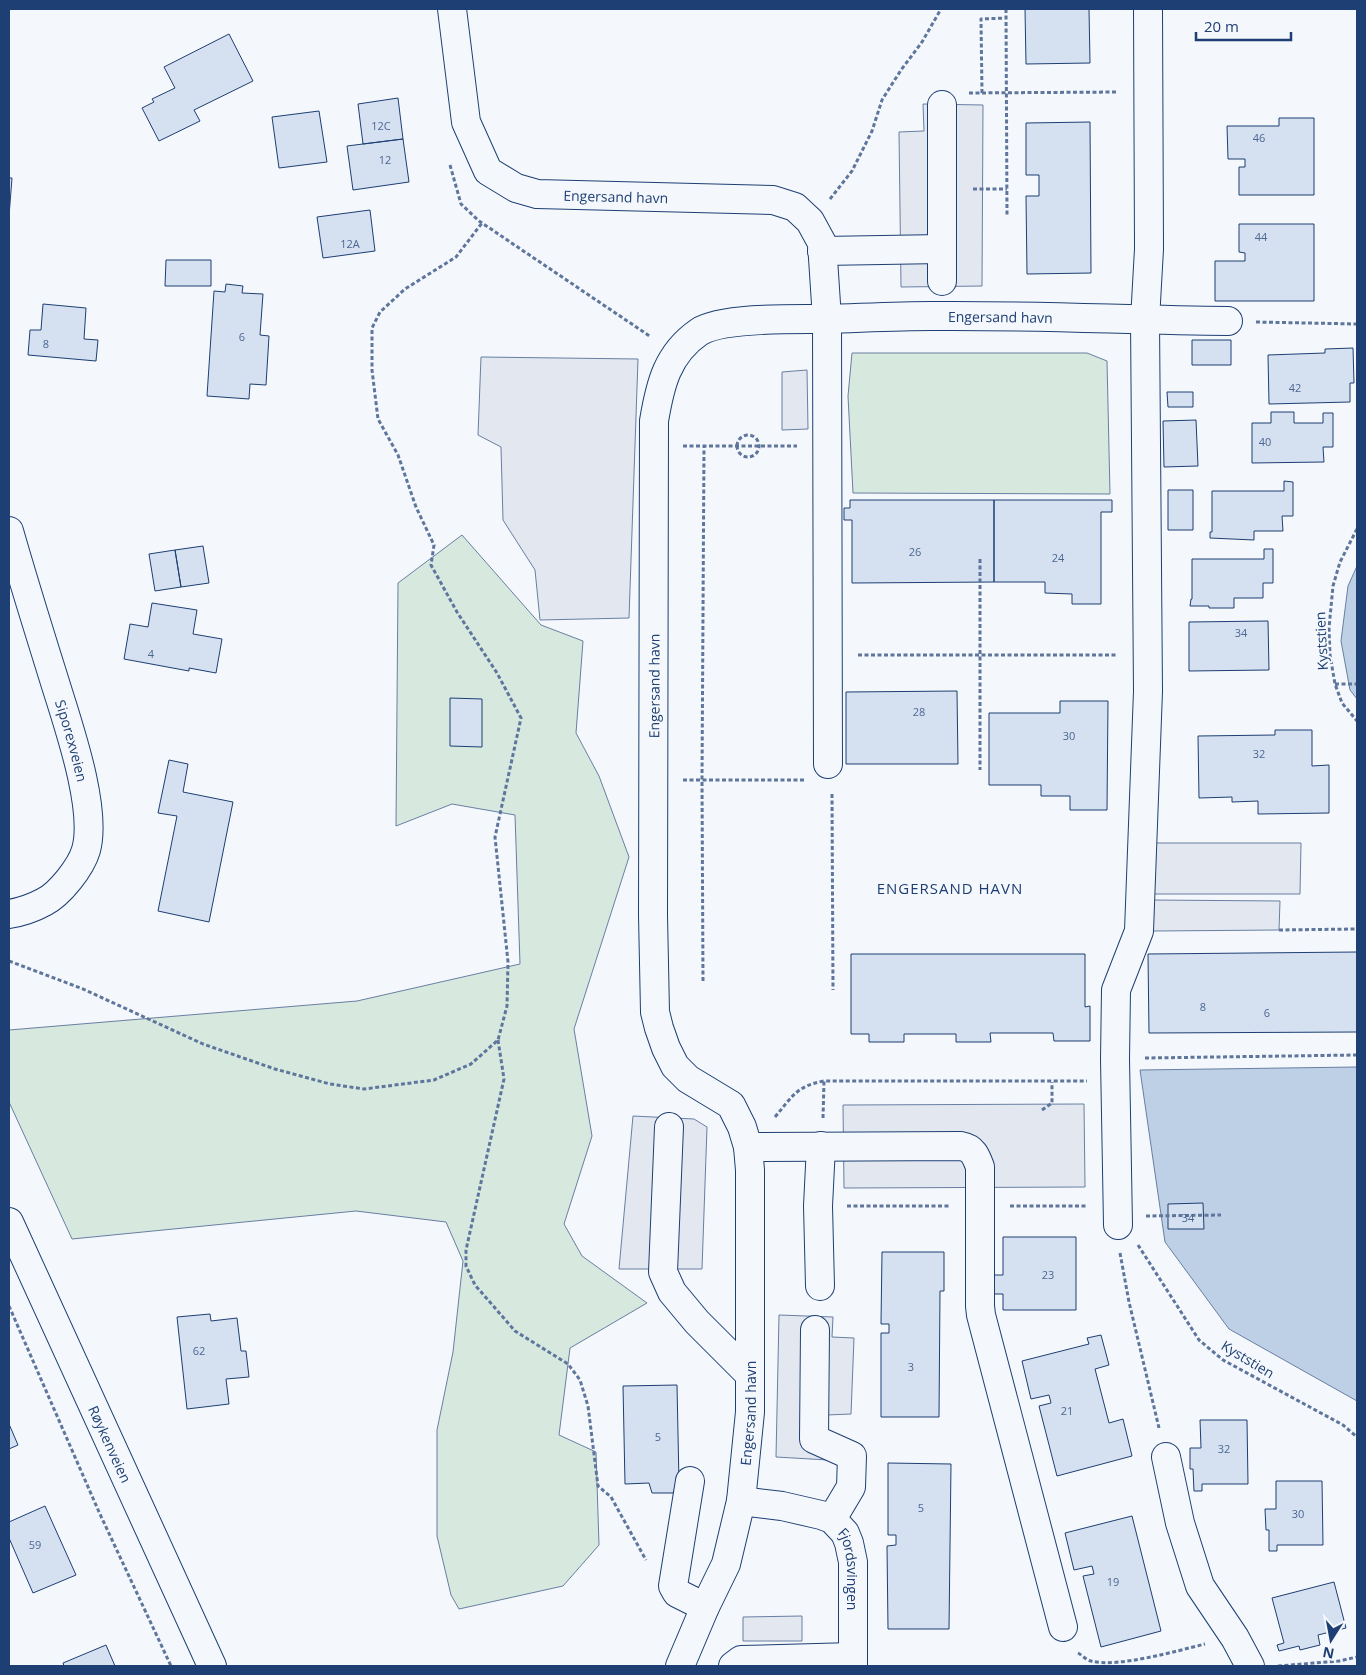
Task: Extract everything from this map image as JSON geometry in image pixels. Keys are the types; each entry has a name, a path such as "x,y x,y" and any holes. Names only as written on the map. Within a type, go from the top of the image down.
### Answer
{"main road":[{"name":"Engersand havn","path":"452,9 466,122 488,171 516,188 537,194 772,200 795,207 810,221 822,243 826,318"},
{"path":"1123,1215 1115,1070 1116,990 1139,931 1148,692 1145,320 1149,249 1148,9"},
{"path":"942,105 942,281"},
{"path":"822,251 942,249"},
{"name":"Engersand havn","path":"680,1666 705,1606 726,1564 741,1501 750,1412 750,1170 748,1147 742,1127 731,1105 688,1079 676,1066 666,1048 655,1012 653,780 654,421 664,375 679,351 699,332 713,326 761,320 933,316 1228,321"},
{"path":"826,318 830,772"},
{"name":"Siporexveien","path":"9,531 76,754 85,796 89,832 84,855 72,878 46,901 20,912 9,914"},
{"path":"669,1127 663,1272 672,1292 750,1375"},
{"path":"820,1286 818,1206 821,1146"},
{"path":"748,1147 961,1146 972,1151 980,1167 981,1315 1063,1627"},
{"name":"Røykenveien","path":"9,1222 212,1666"},
{"path":"815,1330 814,1439 852,1456 851,1487 832,1519"},
{"path":"1166,1457 1180,1523 1200,1586 1250,1666"},
{"path":"690,1482 674,1586 678,1593 705,1606"},
{"name":"Fjordsvingen","path":"733,1666 741,1660 853,1662 852,1562 849,1543 845,1533 832,1519 821,1515 782,1506 741,1501"}],"path":[{"path":"810,221 838,191 852,171 872,131 882,100 922,42 940,9"},
{"path":"1006,9 1007,215"},
{"path":"982,94 980,19 1006,18"},
{"path":"942,105 952,105 952,94 1148,92"},
{"path":"482,223 456,257 405,289 380,312 372,328 372,370 378,419 398,456 416,507 434,545 431,565 457,612 497,673 522,718 495,837 508,962 507,1006 498,1040 504,1079 466,1250 466,1266 475,1285 515,1331 568,1364 580,1380 588,1406 598,1486 611,1497 647,1563 674,1586"},
{"path":"1228,321 1357,324"},
{"path":"749,435 756,438 759,446 756,454 750,458 740,454 737,446 739,440 749,435"},
{"path":"654,446 827,446"},
{"path":"703,981 704,446"},
{"name":"Kyststien","path":"1357,529 1340,562 1333,586 1329,628 1330,655 1335,684 1342,703 1357,721"},
{"path":"980,559 980,770"},
{"path":"828,655 1095,655"},
{"path":"1335,684 1357,684"},
{"path":"653,780 702,780 830,772 833,990"},
{"path":"1279,930 1357,929"},
{"path":"9,961 83,989 203,1044 275,1069 330,1084 364,1089 434,1080 471,1064 498,1040"},
{"path":"748,1147 768,1127 796,1092 810,1084 824,1081 1052,1082 1115,1070 1357,1055"},
{"path":"821,1146 824,1081"},
{"path":"1042,1110 1052,1103 1052,1082"},
{"path":"818,1206 980,1206 1123,1215 1221,1215"},
{"path":"1123,1215 1121,1261 1128,1302 1166,1457"},
{"name":"Kyststien","path":"1123,1215 1128,1229 1199,1340 1223,1360 1343,1425 1357,1437"},
{"path":"9,1306 99,1512 171,1666"},
{"path":"1063,1627 1074,1651 1090,1661 1112,1662 1149,1657 1234,1638"},
{"path":"1270,1666 1357,1657"}],"shaded area":[{"path":"923,104 983,105 982,286 901,287 899,132 924,131"},
{"path":"852,353 1087,353 1107,361 1110,494 853,493 848,396"},
{"path":"481,357 638,359 629,618 540,620 535,570 503,520 501,447 478,435"},
{"path":"807,370 808,429 782,430 782,372"},
{"path":"462,535 541,625 583,641 576,733 599,776 629,857 574,1029 592,1136 564,1224 582,1256 647,1303 570,1348 559,1435 596,1452 599,1545 563,1586 459,1609 451,1595 437,1536 437,1430 453,1352 463,1261 446,1222 356,1211 72,1239 9,1102 9,1030 357,1001 520,964 515,815 452,804 396,826 398,583"},
{"path":"1151,843 1301,843 1300,894 1152,894"},
{"path":"1152,900 1280,901 1279,930 1153,931"},
{"path":"1084,1104 1085,1187 844,1188 843,1105"},
{"path":"633,1116 694,1119 707,1127 702,1269 619,1269"},
{"path":"779,1315 833,1317 832,1337 854,1338 851,1414 827,1415 828,1460 776,1457"},
{"path":"802,1616 802,1641 743,1641 743,1617"}],"water":[{"path":"1357,566 1357,699 1350,690 1341,641 1348,586"},
{"path":"1357,1067 1357,1401 1229,1329 1165,1242 1140,1070"}],"building":[{"path":"1025,9 1089,9 1090,63 1026,64"},
{"path":"229,34 253,81 194,110 200,121 159,141 142,108 154,102 152,99 175,88 164,67"},
{"path":"398,98 403,139 363,144 358,104"},
{"path":"319,111 327,162 279,168 272,117"},
{"path":"1279,118 1314,118 1314,195 1239,195 1239,167 1245,167 1245,159 1228,159 1227,126 1279,126"},
{"path":"1090,122 1091,273 1027,274 1026,196 1039,196 1039,175 1026,175 1026,123"},
{"path":"403,139 409,182 353,190 347,146"},
{"path":"9,178 12,178 9,216"},
{"path":"370,210 375,251 323,258 317,217"},
{"path":"1239,224 1314,224 1314,301 1215,301 1215,261 1245,261 1245,253 1239,252"},
{"path":"166,260 211,260 211,286 165,286"},
{"path":"226,284 243,286 242,293 263,294 260,335 269,336 266,385 250,384 249,399 207,396 214,291 225,292"},
{"path":"43,304 86,308 84,339 98,340 96,361 28,355 30,330 41,330"},
{"path":"1192,340 1231,340 1231,365 1192,365"},
{"path":"1353,348 1354,383 1350,383 1350,402 1269,404 1268,355 1325,353 1325,349"},
{"path":"1167,392 1193,392 1193,407 1168,407"},
{"path":"1271,412 1294,412 1294,423 1323,423 1323,413 1333,413 1333,447 1323,447 1324,462 1252,463 1252,423 1271,423"},
{"path":"1196,420 1198,466 1164,467 1163,421"},
{"path":"1284,481 1293,482 1293,516 1282,516 1283,531 1254,531 1254,540 1210,538 1210,532 1212,532 1212,491 1284,491"},
{"path":"1168,490 1193,490 1193,530 1168,530"},
{"path":"850,500 994,500 994,582 852,583 852,520 844,520 844,508 850,508"},
{"path":"994,500 1112,500 1112,512 1101,512 1101,604 1072,604 1072,594 1045,593 1045,582 994,582"},
{"path":"203,546 209,583 181,587 175,550"},
{"path":"1264,549 1273,549 1273,583 1263,583 1263,598 1234,598 1234,608 1190,606 1192,599 1192,559 1264,559"},
{"path":"175,550 181,587 155,591 149,554"},
{"path":"152,603 197,610 193,634 222,639 216,673 189,668 189,671 124,659 130,624 148,627"},
{"path":"1268,621 1269,670 1189,671 1189,622"},
{"path":"957,691 958,764 846,764 846,692"},
{"path":"450,698 482,699 482,747 450,746"},
{"path":"1060,701 1108,701 1107,810 1070,810 1070,796 1041,796 1041,785 989,785 989,713 1060,713"},
{"path":"1275,730 1312,730 1312,766 1329,765 1329,813 1258,814 1258,801 1232,802 1232,797 1199,798 1198,736 1275,735"},
{"path":"169,760 188,764 183,792 233,802 209,922 158,911 177,816 158,813"},
{"path":"1357,952 1357,1032 1149,1033 1148,954"},
{"path":"851,954 1085,954 1085,1007 1090,1006 1090,1041 1054,1041 1053,1033 990,1033 991,1042 956,1042 956,1034 904,1034 904,1042 869,1042 869,1034 851,1034"},
{"path":"1203,1203 1204,1229 1168,1229 1168,1204"},
{"path":"1003,1237 1076,1237 1076,1310 1003,1310 1003,1294 993,1294 992,1275 1003,1275"},
{"path":"882,1252 944,1252 944,1291 940,1291 939,1417 881,1417 881,1333 889,1333 889,1324 881,1324"},
{"path":"210,1314 211,1321 237,1318 241,1351 246,1351 249,1377 226,1379 229,1404 187,1409 177,1317"},
{"path":"1101,1335 1109,1365 1095,1369 1109,1423 1123,1419 1132,1456 1057,1476 1039,1406 1051,1403 1049,1395 1031,1399 1022,1361 1089,1344 1087,1338"},
{"path":"677,1385 679,1483 677,1483 673,1493 652,1493 649,1483 625,1484 623,1386"},
{"path":"1200,1420 1247,1420 1248,1484 1202,1484 1202,1491 1194,1491 1193,1469 1190,1469 1190,1448 1201,1448"},
{"path":"9,1424 18,1445 9,1449"},
{"path":"888,1463 951,1464 949,1629 888,1629 887,1546 896,1545 896,1535 888,1535"},
{"path":"1276,1481 1322,1481 1323,1545 1277,1545 1277,1551 1269,1551 1269,1530 1266,1530 1265,1509 1276,1509"},
{"path":"45,1506 76,1575 33,1593 9,1538 9,1522"},
{"path":"1132,1516 1161,1631 1101,1647 1083,1576 1094,1574 1092,1566 1074,1570 1065,1533"},
{"path":"1334,1582 1346,1628 1318,1635 1320,1645 1300,1650 1299,1646 1279,1651 1277,1645 1284,1643 1272,1598"},
{"path":"106,1645 115,1666 64,1666 63,1663"}],"district":[{"name":"ENGERSAND HAVN","path":"950,888"}]}
